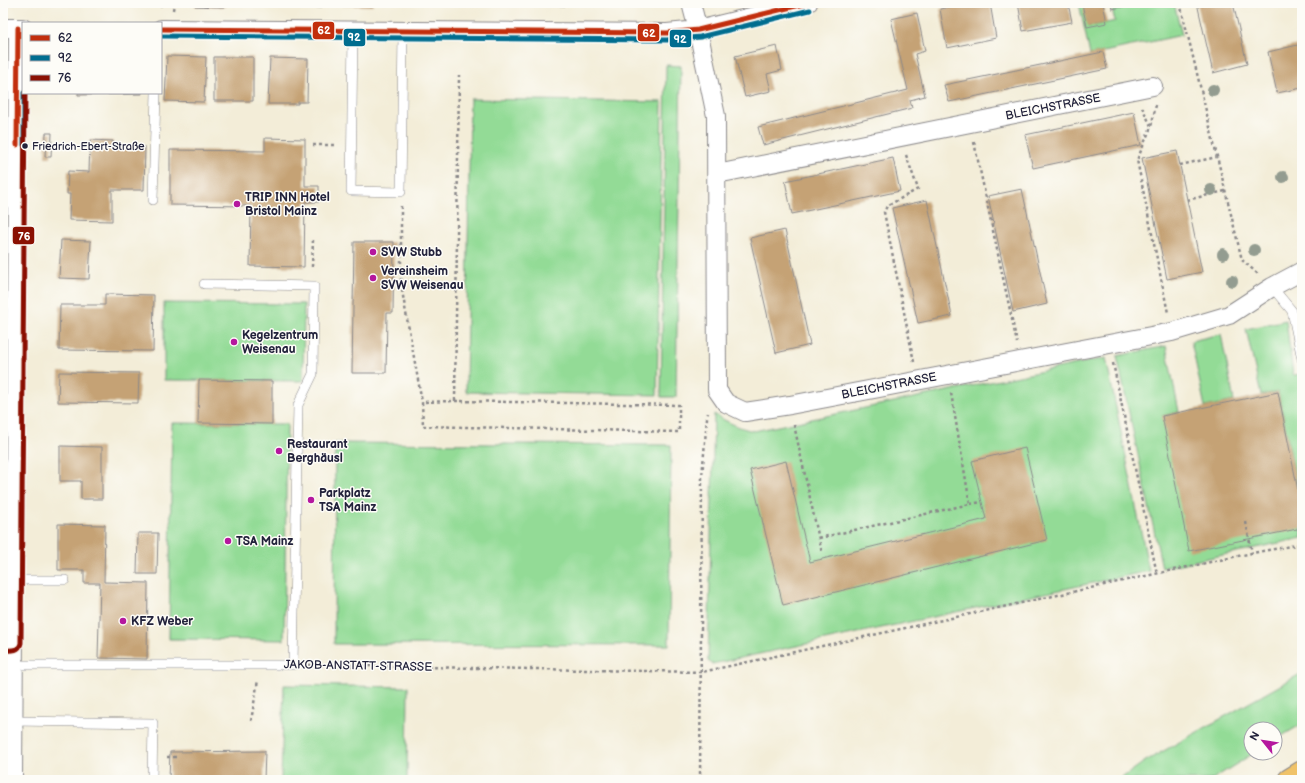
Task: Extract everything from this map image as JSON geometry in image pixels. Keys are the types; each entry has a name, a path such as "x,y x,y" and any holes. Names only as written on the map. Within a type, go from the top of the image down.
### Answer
{"highway":[{"path":"1289,780 1302,772"}],"street":[{"name":"BLEICHSTRASSE","path":"691,3 716,116 717,390 726,403 745,412 1172,332 1230,315 1272,287 1302,271"},
{"path":"162,29 667,33 698,30 808,3"},
{"path":"13,780 14,665 9,643 14,580 15,28"},
{"name":"BLEICHSTRASSE","path":"717,174 1153,86"}],"lane":[{"path":"353,31 351,192 401,192 403,32"},
{"path":"153,200 156,94"},
{"path":"204,284 314,286 313,374 298,406 293,665"},
{"path":"1272,287 1292,311 1302,359"},
{"path":"14,580 65,580"},
{"name":"JAKOB-ANSTATT-STRASSE","path":"14,665 293,665"},
{"path":"13,721 153,723 152,780"}],"path":[{"path":"1180,3 1242,260 1272,287"},
{"path":"455,401 459,75"},
{"path":"1153,86 1156,106 1151,127 1137,160 1172,332"},
{"path":"970,123 1020,361"},
{"path":"900,137 918,189 887,206 884,212 918,380"},
{"path":"313,145 351,146"},
{"path":"1180,165 1217,157"},
{"path":"1187,200 1225,191"},
{"path":"401,192 401,285 422,402 423,426 679,432 679,405 455,401 422,402"},
{"path":"305,194 313,194"},
{"path":"312,239 312,267"},
{"path":"1109,344 1157,574"},
{"path":"948,375 970,504"},
{"path":"790,404 822,553"},
{"path":"700,780 702,672 702,477 707,418 710,407"},
{"path":"819,538 982,502"},
{"path":"1246,522 1252,553"},
{"name":"JAKOB-ANSTATT-STRASSE","path":"293,665 702,672 1252,553 1302,544"},
{"path":"251,721 261,665"}],"green space":[{"path":"1079,3 1082,3 1088,27 1115,21 1112,9 1140,3 1174,3 1182,35 1090,55"},
{"path":"666,65 681,66 676,397 661,397"},
{"path":"470,99 662,102 657,395 466,392"},
{"name":"Kegelzentrum Weisenau","path":"164,303 304,304 303,381 164,380"},
{"path":"1286,320 1293,375 1302,374 1302,510 1278,392 1261,395 1246,329"},
{"path":"1221,334 1234,401 1205,407 1191,341"},
{"path":"1166,346 1179,412 1162,416 1302,528 1302,538 1162,568 1117,356"},
{"path":"1106,358 1149,571 712,664 708,661 714,414 733,424 754,431"},
{"name":"TSA Mainz","path":"172,423 287,424 284,640 169,639"},
{"path":"335,443 671,445 669,645 334,644"},
{"path":"1302,673 1302,724 1283,735 1283,721 1243,721 1243,760 1211,780 1119,780 1144,762"},
{"path":"284,685 408,687 407,780 281,780"}],"building":[{"path":"132,3 162,3 162,6 132,5"},
{"path":"195,3 225,3 225,7 195,6"},
{"path":"247,3 274,3 274,6 247,5"},
{"path":"291,3 321,3 321,8 291,6"},
{"path":"343,3 373,3 373,6 343,6"},
{"path":"565,3 565,6 535,4"},
{"path":"638,3 638,5 600,4"},
{"path":"970,3 990,3 996,38 947,48 940,9"},
{"path":"1018,3 1068,3 1072,22 1023,31"},
{"path":"1103,3 1107,23 1087,27 1082,4"},
{"path":"1111,3 1137,3 1137,4 1112,9"},
{"path":"1197,3 1233,3 1247,64 1213,73"},
{"path":"917,13 925,51 915,54 925,96 910,100 912,108 763,145 758,127 908,90 891,19"},
{"path":"1302,44 1302,88 1277,93 1268,52"},
{"path":"777,46 782,70 767,74 771,91 745,97 735,56"},
{"path":"1103,52 1107,69 949,102 944,85"},
{"path":"167,56 206,57 204,102 165,101"},
{"path":"214,57 253,57 253,101 214,101"},
{"path":"270,58 308,59 307,102 298,102 298,104 268,104"},
{"path":"78,94 142,94 78,95"},
{"path":"1134,112 1141,145 1033,168 1025,135"},
{"path":"46,133 52,133 51,157 45,157"},
{"name":"TRIP INN Hotel Bristol Mainz","path":"265,138 305,139 305,186 319,186 319,202 305,202 304,267 250,266 251,206 170,205 170,150 265,151"},
{"path":"90,140 113,141 113,147 145,147 144,190 112,190 112,221 69,220 70,194 67,194 68,171 89,172"},
{"path":"1177,151 1202,272 1167,279 1142,158"},
{"path":"893,158 900,191 792,214 785,181"},
{"path":"1022,189 1047,304 1013,312 988,196"},
{"path":"927,200 952,316 918,323 892,208"},
{"path":"785,230 810,345 776,353 750,238"},
{"path":"61,240 91,241 89,279 59,278"},
{"name":"Vereinsheim SVW Weisenau","path":"354,242 394,242 393,313 387,313 386,373 352,373"},
{"path":"105,294 154,295 153,351 59,350 60,305 105,305"},
{"path":"59,372 139,373 138,403 58,402"},
{"path":"199,380 272,381 272,424 198,423"},
{"path":"1278,392 1302,510 1302,528 1189,551 1162,416"},
{"path":"60,446 102,447 102,499 81,499 81,481 60,481"},
{"path":"1025,448 1047,540 783,605 750,470 786,461 810,562 986,519 972,461"},
{"name":"KFZ Weber","path":"58,524 105,525 104,582 148,583 147,659 98,658 100,583 84,583 84,570 58,570"},
{"path":"138,533 158,533 157,574 137,574"},
{"path":"265,751 264,780 169,780 170,752"}],"transit line":[{"name":"62","path":"162,29 667,33 698,30 808,3"},
{"name":"92","path":"162,36 667,40 700,37 810,10"},
{"name":"62","path":"17,145 18,28"},
{"name":"92","path":"24,94 24,145"},
{"name":"76","path":"3,650 16,649 21,643 25,94"}],"place":[{"name":"Friedrich-Ebert-Straße","path":"25,146"},
{"name":"TRIP INN Hotel Bristol Mainz","path":"237,204"},
{"name":"SVW Stubb","path":"373,252"},
{"name":"Vereinsheim SVW Weisenau","path":"373,278"},
{"name":"Kegelzentrum Weisenau","path":"234,342"},
{"name":"Restaurant Berghäusl","path":"279,451"},
{"name":"Parkplatz TSA Mainz","path":"311,500"},
{"name":"TSA Mainz","path":"228,541"},
{"name":"KFZ Weber","path":"123,621"}]}
